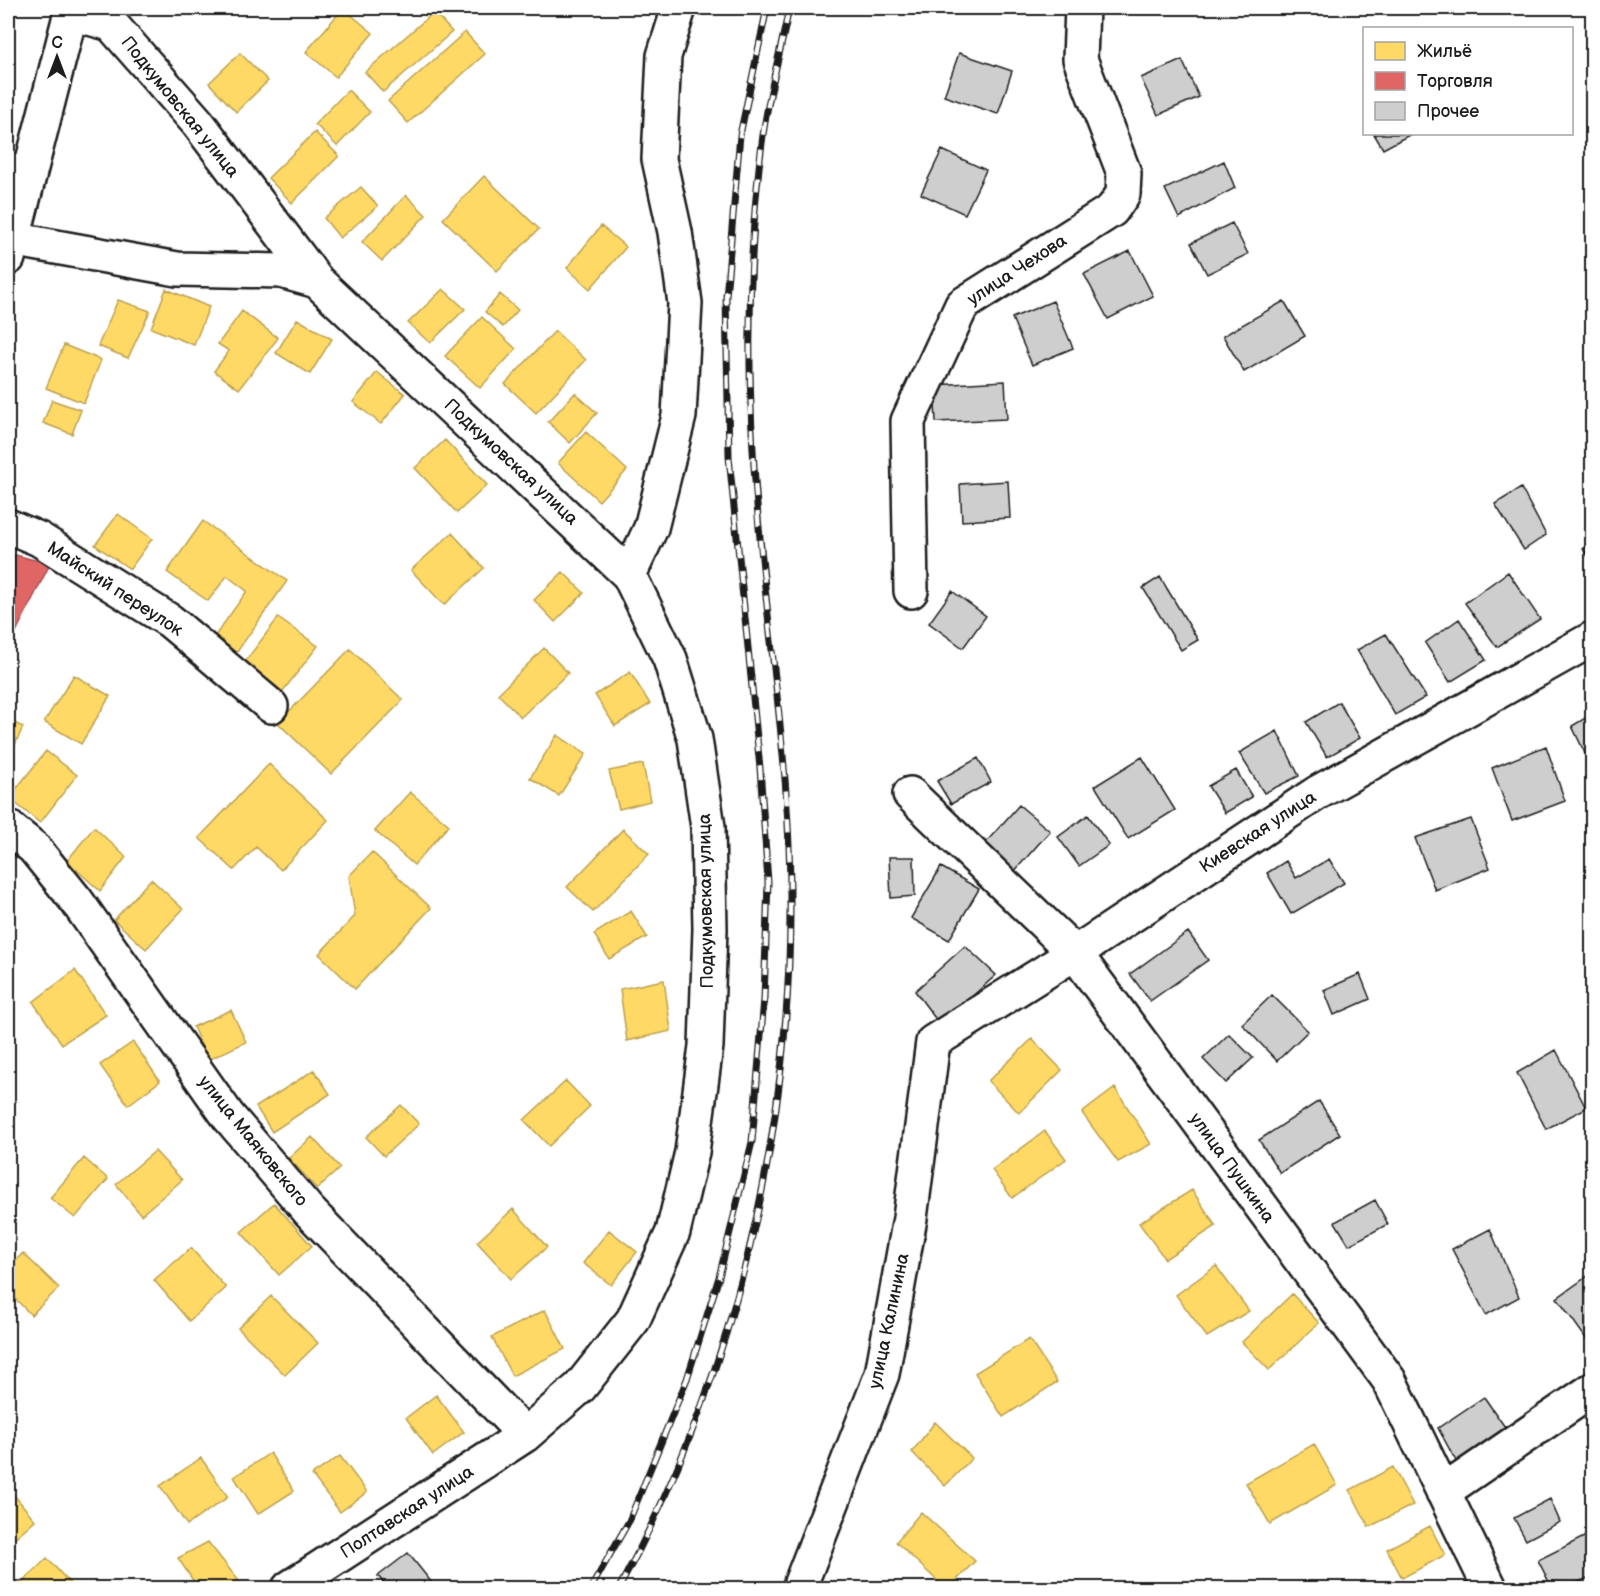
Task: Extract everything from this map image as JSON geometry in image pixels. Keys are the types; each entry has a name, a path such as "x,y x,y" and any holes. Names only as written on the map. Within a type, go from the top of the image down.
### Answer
{"street":[{"path":"628,575 651,528 679,416 685,303 675,232 659,159 664,56 679,8"},
{"name":"улица Чехова","path":"911,591 908,421 962,305 1112,210 1124,194 1124,173 1080,59 1082,8"},
{"path":"10,248 18,172 71,10"},
{"name":"Подкумовская улица","path":"71,10 111,24 198,123 317,281 628,575 670,659 695,739 708,826 710,929 706,1046 687,1175 673,1232 633,1320 580,1387 525,1435"},
{"name":"Подкумовская улица","path":"10,248 177,269 281,272 317,281"},
{"name":"Майский переулок","path":"8,526 39,539 170,621 272,706"},
{"name":"Киевская улица","path":"933,1042 1075,953 1317,793 1593,639"},
{"name":"улица Пушкина","path":"910,794 1075,953 1389,1380 1490,1588"},
{"name":"улица Маяковского","path":"8,827 34,848 76,900 228,1116 309,1210 525,1435"},
{"name":"улица Калинина","path":"799,1588 882,1374 910,1218 933,1042"},
{"path":"1443,1492 1593,1390"},
{"name":"Полтавская улица","path":"289,1588 525,1435"}],"building: Жильё":[{"path":"343,8 373,33 336,77 306,52"},
{"path":"434,12 452,32 383,92 365,72"},
{"path":"465,32 485,54 408,123 388,101"},
{"path":"240,53 268,81 236,112 209,83"},
{"path":"348,90 370,112 337,146 315,124"},
{"path":"315,132 339,156 292,203 268,178"},
{"path":"484,176 539,229 497,271 443,219"},
{"path":"361,187 378,206 340,238 324,218"},
{"path":"406,195 426,215 382,261 362,242"},
{"path":"601,226 626,247 590,289 567,268"},
{"path":"166,289 209,307 194,345 151,328"},
{"path":"443,289 465,309 430,343 408,323"},
{"path":"500,294 518,310 503,327 485,312"},
{"path":"118,300 150,311 128,358 98,346"},
{"path":"242,311 278,338 239,389 214,371 229,351 218,344"},
{"path":"482,317 516,349 480,388 445,356"},
{"path":"297,319 332,339 310,374 276,353"},
{"path":"555,331 586,360 536,413 505,384"},
{"path":"64,345 101,360 84,403 46,388"},
{"path":"377,372 405,394 381,424 353,402"},
{"path":"575,393 597,413 570,443 548,422"},
{"path":"52,400 81,410 72,434 43,423"},
{"path":"586,432 627,470 599,501 558,463"},
{"path":"445,440 487,485 457,513 415,468"},
{"path":"118,514 152,539 130,569 95,545"},
{"path":"203,521 287,581 234,656 212,640 247,591 227,576 208,601 167,572"},
{"path":"452,533 484,568 444,605 411,570"},
{"path":"563,572 584,593 555,622 534,600"},
{"path":"278,618 318,646 279,696 241,667"},
{"path":"544,648 568,673 521,717 498,694"},
{"path":"350,649 403,700 331,774 278,723"},
{"path":"630,672 650,704 615,726 595,695"},
{"path":"74,675 110,696 81,744 44,722"},
{"path":"8,720 23,727 8,760"},
{"path":"557,735 586,754 559,796 530,778"},
{"path":"46,751 77,775 40,823 9,798"},
{"path":"269,764 328,820 281,870 256,847 234,870 199,838"},
{"path":"643,764 650,801 619,809 609,771"},
{"path":"410,792 449,825 414,865 375,831"},
{"path":"94,827 126,857 100,891 67,861"},
{"path":"623,829 649,854 593,912 567,887"},
{"path":"372,852 431,908 355,989 319,954 355,916 349,876"},
{"path":"151,879 183,909 146,949 114,920"},
{"path":"631,911 647,937 609,959 594,934"},
{"path":"75,970 106,1015 62,1044 33,1002"},
{"path":"664,980 671,1031 627,1041 620,989"},
{"path":"231,1010 246,1042 208,1060 193,1027"},
{"path":"1032,1039 1062,1070 1019,1113 988,1081"},
{"path":"133,1042 160,1081 128,1105 100,1065"},
{"path":"314,1070 330,1094 272,1132 256,1107"},
{"path":"566,1081 590,1106 549,1146 524,1120"},
{"path":"1115,1088 1151,1144 1118,1162 1082,1113"},
{"path":"401,1105 419,1124 384,1156 366,1137"},
{"path":"1045,1131 1066,1159 1012,1198 992,1170"},
{"path":"312,1137 340,1168 317,1189 289,1158"},
{"path":"155,1151 182,1180 141,1215 116,1184"},
{"path":"84,1158 108,1179 75,1218 50,1198"},
{"path":"1192,1190 1216,1226 1165,1259 1139,1223"},
{"path":"274,1203 312,1246 279,1275 241,1232"},
{"path":"513,1209 547,1247 511,1279 477,1242"},
{"path":"609,1230 637,1252 611,1285 583,1263"},
{"path":"191,1248 226,1288 189,1321 154,1280"},
{"path":"23,1253 59,1288 31,1315 8,1291 8,1268"},
{"path":"1216,1266 1249,1311 1207,1337 1176,1295"},
{"path":"1292,1294 1319,1323 1269,1370 1242,1342"},
{"path":"271,1296 318,1343 285,1375 238,1328"},
{"path":"545,1310 565,1349 512,1376 492,1337"},
{"path":"1029,1339 1057,1382 1003,1417 975,1373"},
{"path":"436,1395 464,1432 433,1455 406,1418"},
{"path":"935,1422 972,1458 945,1486 912,1452"},
{"path":"1314,1444 1337,1485 1270,1524 1246,1483"},
{"path":"270,1453 294,1491 258,1514 234,1477"},
{"path":"340,1456 367,1492 340,1512 312,1475"},
{"path":"201,1458 228,1497 187,1525 160,1486"},
{"path":"1393,1467 1413,1505 1369,1527 1350,1490"},
{"path":"8,1488 35,1520 8,1544"},
{"path":"921,1512 975,1561 949,1588 945,1588 896,1542"},
{"path":"1430,1526 1445,1555 1402,1578 1387,1549"},
{"path":"208,1542 239,1581 228,1588 198,1588 178,1558"},
{"path":"47,1558 74,1588 23,1588 20,1585"}],"building: Торговля":[{"path":"8,553 50,564 8,648"}],"building: Прочее":[{"path":"959,53 1012,71 998,114 944,96"},
{"path":"1182,60 1199,97 1158,115 1141,78"},
{"path":"1375,135 1409,135 1383,149"},
{"path":"942,150 986,170 965,214 921,194"},
{"path":"1224,161 1235,188 1179,218 1165,189"},
{"path":"1232,223 1248,254 1207,274 1191,243"},
{"path":"1130,251 1153,296 1108,319 1084,274"},
{"path":"1053,301 1073,348 1032,365 1012,318"},
{"path":"1284,301 1305,336 1244,372 1223,336"},
{"path":"1005,381 1007,419 936,422 934,385"},
{"path":"1008,481 1010,518 962,521 960,484"},
{"path":"1521,488 1546,535 1524,550 1495,504"},
{"path":"1592,543 1592,563 1583,549"},
{"path":"1508,572 1540,619 1497,647 1465,603"},
{"path":"1160,577 1198,640 1181,650 1143,588"},
{"path":"952,591 986,616 963,648 929,623"},
{"path":"1459,619 1486,660 1450,682 1425,643"},
{"path":"1386,634 1426,697 1395,715 1357,650"},
{"path":"1339,702 1360,738 1327,757 1306,722"},
{"path":"1592,714 1592,768 1572,726"},
{"path":"1277,731 1299,776 1264,793 1239,753"},
{"path":"1546,746 1565,801 1512,821 1492,768"},
{"path":"1142,757 1175,810 1128,839 1095,786"},
{"path":"978,758 991,782 951,804 937,781"},
{"path":"1236,770 1252,797 1225,813 1208,786"},
{"path":"1019,805 1050,831 1012,874 982,847"},
{"path":"1088,815 1109,845 1079,866 1058,837"},
{"path":"1471,819 1490,868 1435,890 1415,838"},
{"path":"889,857 914,857 915,896 891,898"},
{"path":"1329,859 1344,883 1291,914 1267,873 1286,861 1296,878"},
{"path":"941,867 979,889 949,940 911,918"},
{"path":"1188,932 1208,960 1150,1001 1130,974"},
{"path":"965,946 996,975 940,1025 915,991"},
{"path":"1360,974 1370,999 1334,1015 1324,990"},
{"path":"1272,995 1308,1031 1277,1061 1242,1024"},
{"path":"1229,1034 1253,1058 1226,1083 1203,1059"},
{"path":"1556,1050 1586,1108 1546,1129 1517,1073"},
{"path":"1319,1101 1340,1134 1280,1173 1259,1140"},
{"path":"1375,1200 1388,1224 1349,1245 1335,1222"},
{"path":"1490,1229 1519,1297 1486,1315 1452,1249"},
{"path":"1592,1273 1592,1347 1557,1298"},
{"path":"1484,1397 1507,1430 1457,1463 1438,1428"},
{"path":"1550,1499 1560,1522 1526,1540 1514,1518"},
{"path":"1592,1533 1592,1576 1566,1588 1552,1588 1538,1560"},
{"path":"408,1553 436,1588 388,1588 378,1576"}],"railway":[{"path":"591,1588 629,1521 687,1379 719,1277 752,1142 764,999 768,882 760,768 729,457 726,297 740,135 767,8"},
{"path":"619,1588 659,1508 695,1425 724,1339 748,1252 767,1164 780,1075 788,985 789,839 753,450 750,292 763,135 789,8"}]}
